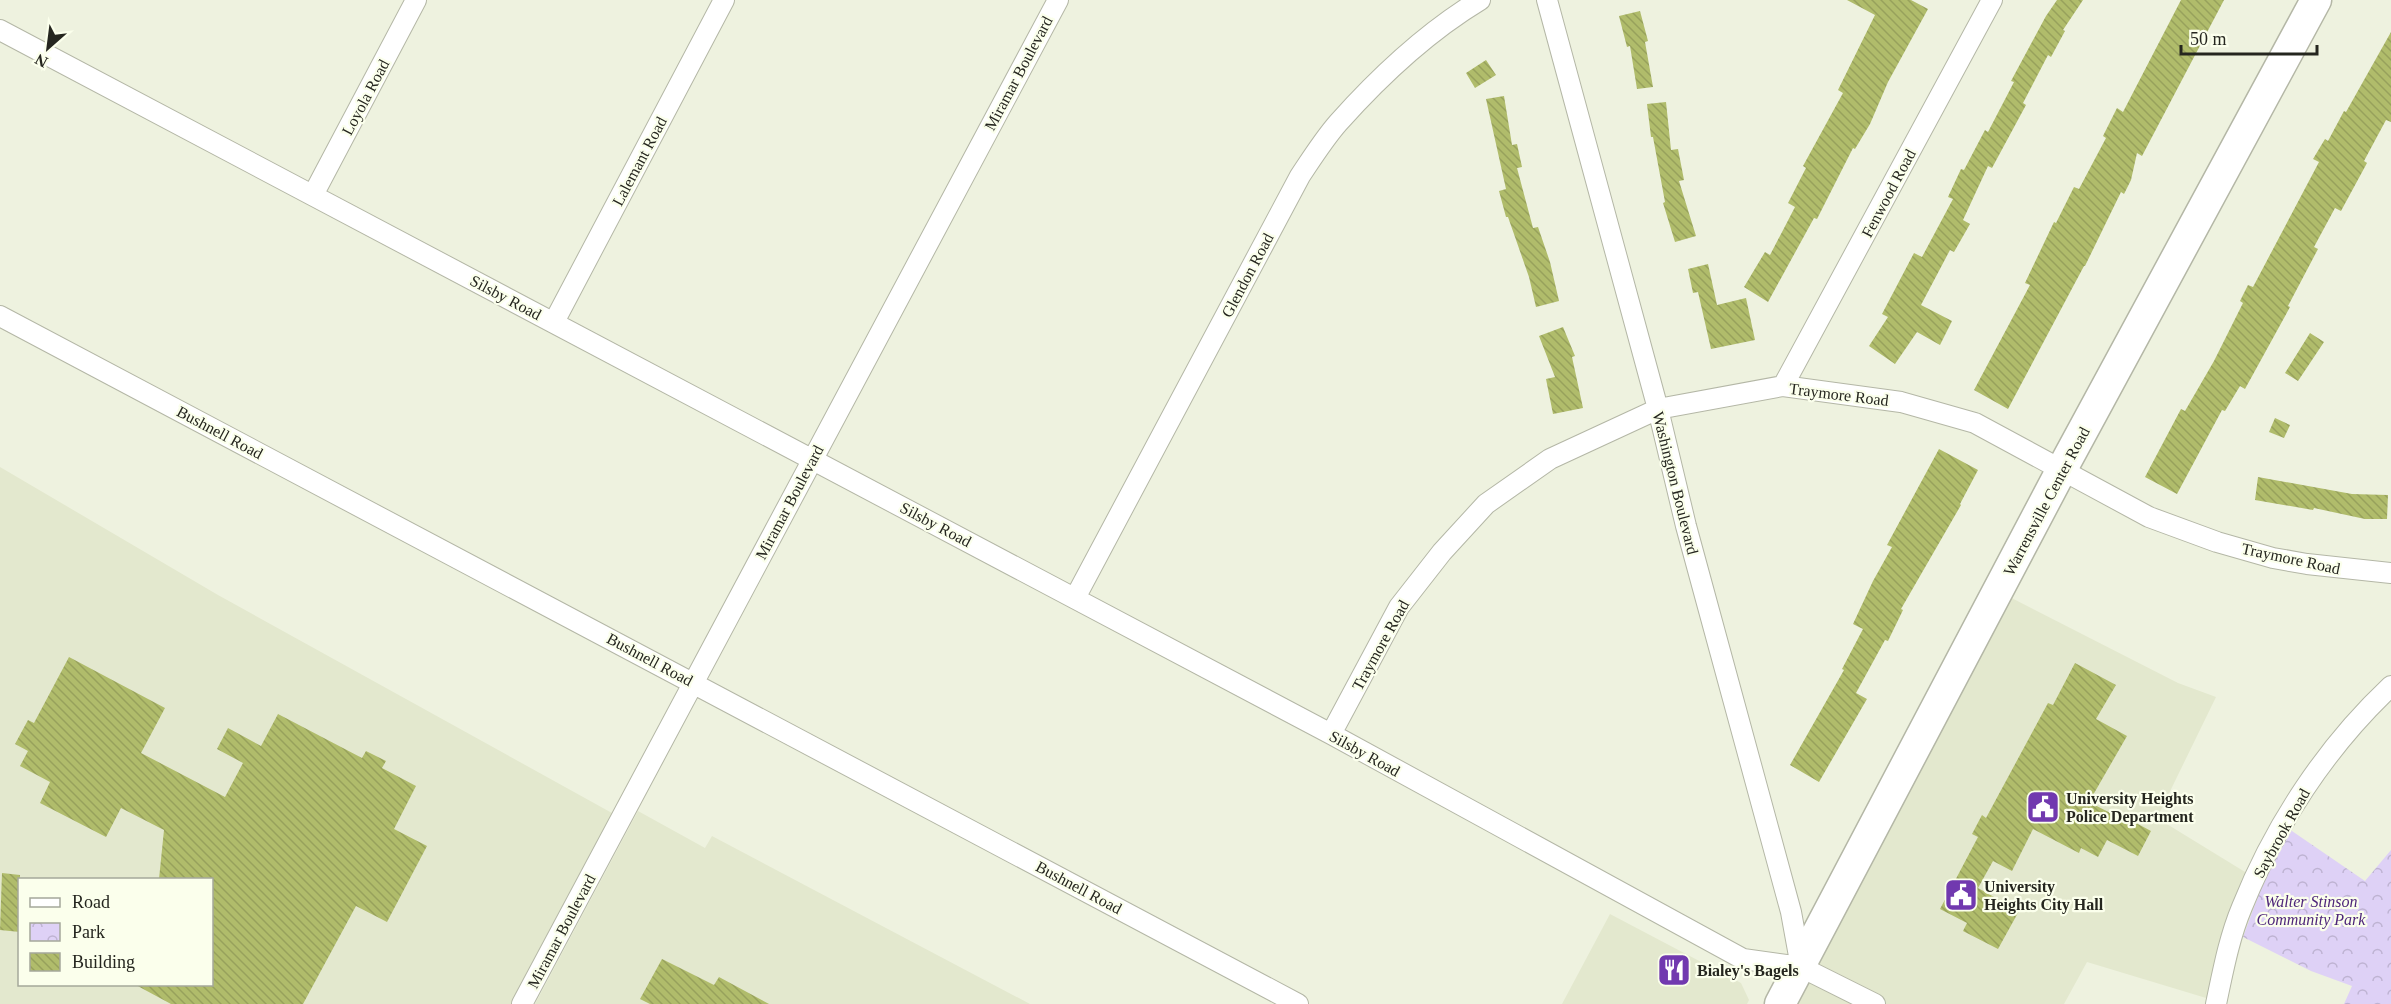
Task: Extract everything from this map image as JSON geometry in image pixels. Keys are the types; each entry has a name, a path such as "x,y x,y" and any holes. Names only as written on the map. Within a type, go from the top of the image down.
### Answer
{"main road":[{"name":"Warrensville Center Road","path":"1780,1004 2062,469 2316,0"}],"street":[{"name":"Loyola Road","path":"313,195 416,0"},
{"name":"Lalemant Road","path":"554,322 724,0"},
{"name":"Miramar Boulevard","path":"522,1004 1058,0"},
{"name":"Glendon Road","path":"1075,598 1300,176 1336,125 1380,78 1456,15 1480,0"},
{"name":"Washington Boulevard","path":"1547,0 1791,912 1801,967"},
{"name":"Fenwood Road","path":"1783,386 1992,0"},
{"name":"Silsby Road","path":"0,30 1331,734 1743,959 1801,967 1875,1004"},
{"name":"Bushnell Road","path":"0,316 1298,1004"},
{"name":"Traymore Road","path":"1331,734 1399,607 1442,552 1486,504 1550,459 1658,410 1783,386 1901,402 1975,423 2149,518 2273,558 2347,570 2391,573"},
{"name":"Saybrook Road","path":"2216,1004 2226,957 2242,908 2278,834 2322,762 2348,730 2391,686"}],"shaded area":[{"path":"0,467 218,595 621,818 522,1004 0,1004"},
{"path":"1998,591 2178,683 2216,697 2157,818 2263,883 2243,937 2226,1004 2087,962 2064,1004 1780,1004"},
{"path":"638,811 705,848 712,836 1030,1004 535,1004"},
{"path":"1610,914 1741,983 1749,1000 1747,1004 1562,1004"}],"green space":[{"name":"Walter Stinson Community Park","path":"2289,829 2365,881 2391,850 2391,1004 2344,1004 2352,986 2311,971 2243,937 2263,883"}],"building":[{"path":"1847,0 1911,0 1928,9 1888,82 1870,124 1855,149 1853,148 1817,219 1814,218 1768,302 1744,287 1765,252 1770,255 1795,207 1788,203 1806,168 1803,166 1843,93 1838,90 1875,15"},
{"path":"2057,0 2083,0 2063,30 2065,31 2051,57 2048,55 2023,103 2026,105 1992,168 1988,166 1963,220 1970,224 1954,252 1950,250 1921,305 1952,321 1940,345 1917,332 1895,364 1869,346 1888,317 1882,314 1914,253 1922,257 1953,199 1948,197 1961,169 1964,170 1985,130 1988,132 2014,82 2011,81"},
{"path":"2181,0 2224,0 2142,156 2137,153 2131,180 2124,194 2121,192 2085,266 2008,409 1974,390 2030,285 2025,283 2054,222 2056,223 2074,187 2079,189 2106,138 2103,136 2117,108 2123,112"},
{"path":"1640,11 1648,41 1645,42 1653,87 1637,89 1630,46 1627,47 1619,16"},
{"path":"2391,32 2391,122 2386,120 2364,161 2367,163 2341,211 2335,208 2314,247 2318,249 2288,306 2290,307 2245,389 2240,386 2225,411 2222,410 2177,494 2145,477 2181,409 2185,411 2214,361 2243,303 2240,301 2248,285 2253,287 2319,162 2313,159 2325,139 2328,141 2344,111 2346,112"},
{"path":"1486,60 1496,75 1475,88 1466,73"},
{"path":"1504,96 1512,145 1517,144 1522,167 1517,168 1533,228 1538,227 1550,262 1559,301 1536,307 1529,277 1508,217 1506,217 1499,191 1506,189 1486,99"},
{"path":"1666,102 1671,150 1678,149 1684,180 1679,181 1696,236 1675,242 1663,203 1665,202 1653,137 1651,137 1647,104"},
{"path":"1708,264 1717,305 1746,298 1755,340 1711,349 1698,292 1693,293 1688,269"},
{"path":"1563,327 1575,356 1572,357 1583,408 1553,414 1546,379 1555,377 1539,336"},
{"path":"2310,333 2324,342 2298,381 2285,373"},
{"path":"2275,418 2290,425 2284,438 2269,432"},
{"path":"1939,449 1978,470 1961,505 1901,609 1903,610 1888,641 1885,640 1856,693 1867,699 1819,782 1790,765 1844,670 1842,669 1863,629 1853,624 1892,547 1887,545"},
{"path":"2258,477 2352,494 2388,495 2387,519 2365,519 2314,508 2313,510 2255,500"},
{"path":"69,657 165,708 141,753 225,797 243,763 217,749 228,728 261,746 278,714 362,758 366,751 386,761 382,768 416,786 394,829 427,846 387,922 356,906 303,1004 171,1004 138,986 213,986 213,878 159,878 164,830 121,808 106,837 40,803 50,782 20,766 28,751 15,744 28,720 34,723"},
{"path":"2075,663 2116,685 2096,719 2127,736 2089,802 2118,817 2119,814 2151,831 2138,856 2107,840 2098,857 2081,848 2079,853 2033,829 2012,871 1993,861 1978,888 2019,911 1998,949 1963,931 1967,923 1940,909 1978,837 1972,834 1982,815 1986,818 2048,703 2053,705"},
{"path":"2,873 20,875 18,878 18,932 0,930"},
{"path":"662,959 714,985 719,977 769,1004 650,1004 640,999"}],"place":[{"name":"University Heights Police Department","path":"2043,807"},
{"name":"University Heights City Hall","path":"1961,895"},
{"name":"Bialey's Bagels","path":"1674,970"}]}
